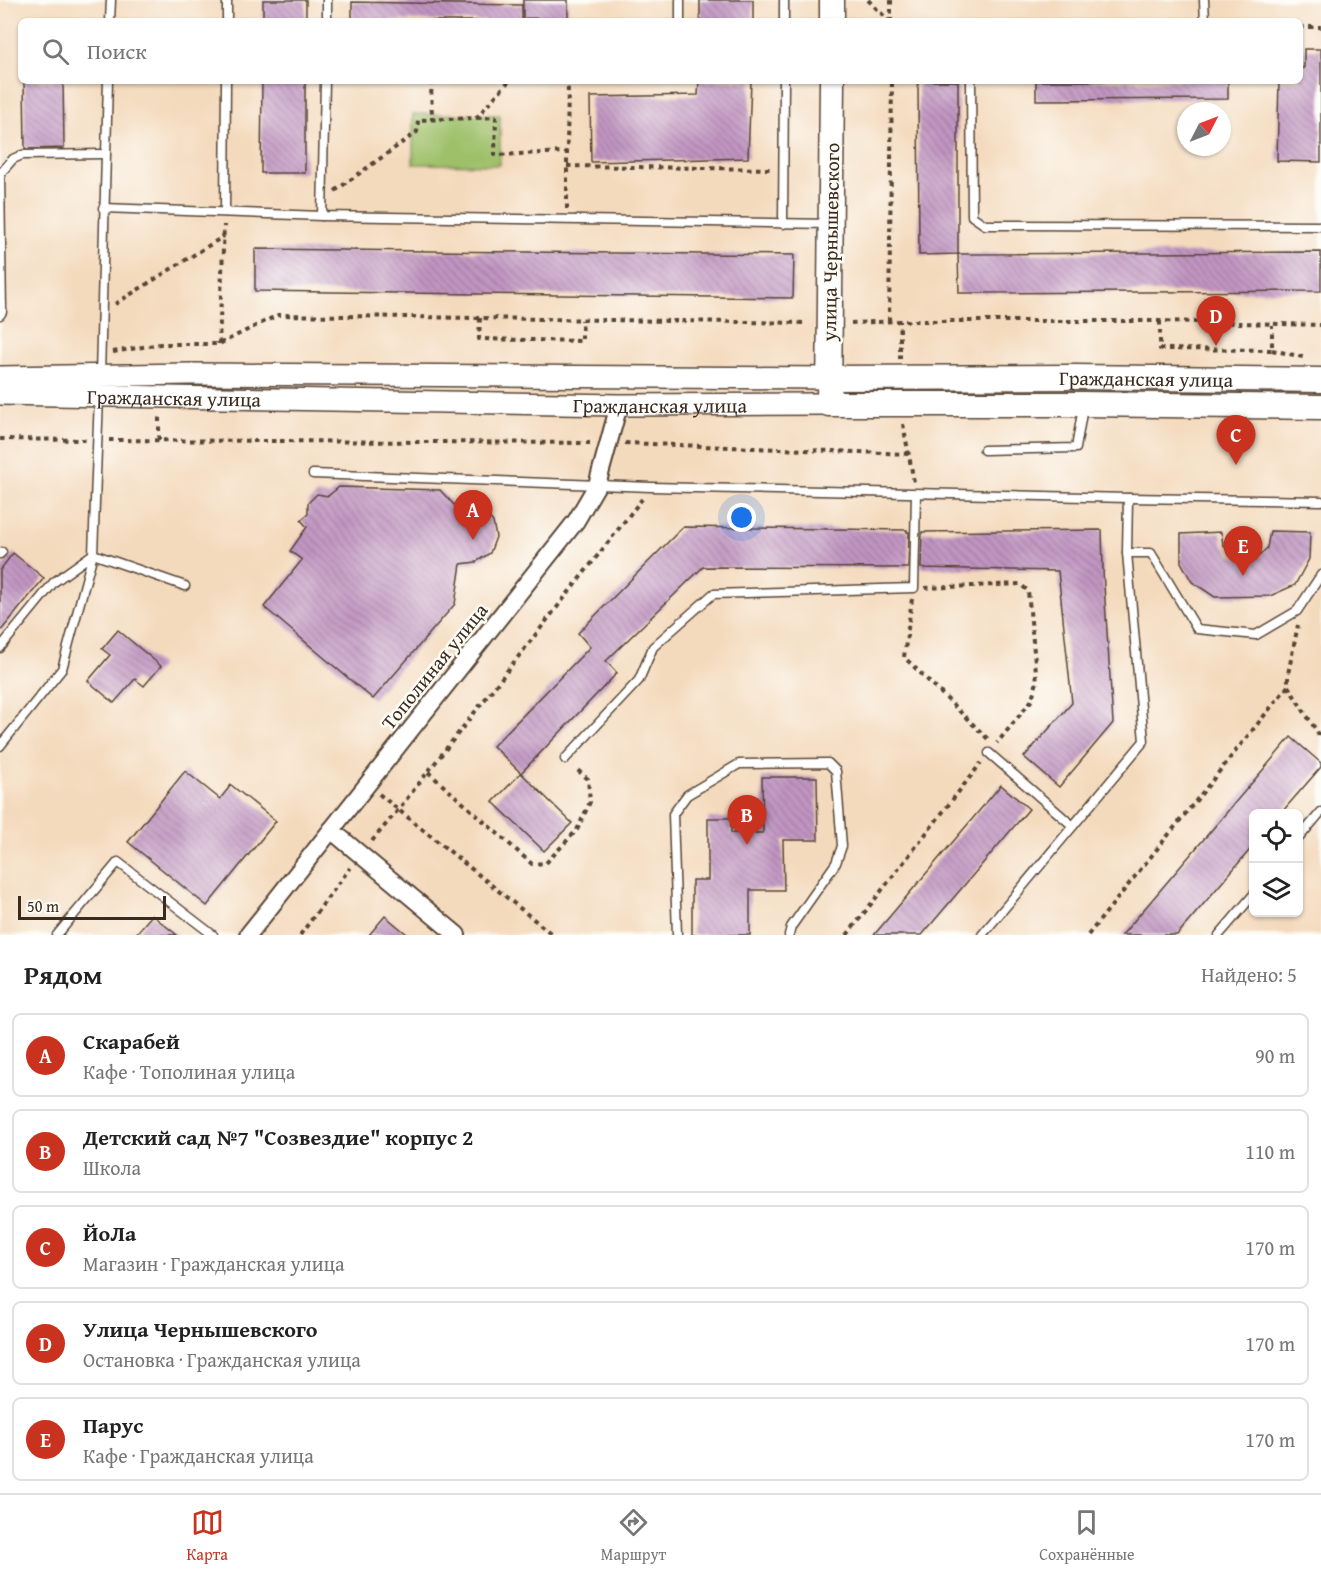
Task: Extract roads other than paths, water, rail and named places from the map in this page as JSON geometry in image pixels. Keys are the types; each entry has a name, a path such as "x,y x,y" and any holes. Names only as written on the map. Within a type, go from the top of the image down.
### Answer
{"main road":[{"path":"832,0 832,18"},
{"name":"улица Чернышевского","path":"829,404 832,84"},
{"name":"Гражданская улица","path":"828,378 1076,377 1321,380"},
{"name":"Гражданская улица","path":"829,404 1321,407"}],"street":[{"name":"Гражданская улица","path":"0,377 99,385 619,405 829,404"},
{"name":"Гражданская улица","path":"0,394 99,385 627,377 828,378"},
{"path":"619,405 627,377"},
{"name":"Тополиная улица","path":"248,935 576,521 597,485 619,405"},
{"path":"331,830 457,935"}],"lane":[{"path":"110,18 111,0"},
{"path":"226,18 227,0"},
{"path":"327,0 327,18"},
{"path":"680,0 680,18"},
{"path":"784,0 784,18"},
{"path":"1204,0 1205,18"},
{"path":"0,746 62,669 93,554 108,84"},
{"path":"225,212 226,84"},
{"path":"322,216 325,84"},
{"path":"783,224 784,84"},
{"path":"971,84 972,216 985,225 1321,226"},
{"path":"0,315 2,312 0,174 14,159 22,155 105,154"},
{"path":"103,208 322,216 830,224"},
{"path":"984,450 1076,448 1083,404"},
{"path":"313,474 651,487 1321,501"},
{"path":"565,759 639,680 653,647 713,594 914,588 916,494"},
{"path":"982,935 1144,741 1128,553 1128,498"},
{"path":"1128,553 1151,553 1197,628 1256,635 1297,611 1321,575"},
{"path":"93,554 185,586"},
{"path":"0,648 54,582 93,554"},
{"path":"990,753 1073,826"},
{"path":"677,935 673,814 687,795 739,764 828,763 836,771 842,846 836,863 791,927 789,935"},
{"path":"1303,834 1321,812"},
{"path":"57,935 118,862 213,935"},
{"path":"1219,935 1249,900"}],"place":[{"name":"Улица Чернышевского","path":"1216,346"},
{"name":"ЙоЛа","path":"1236,465"},
{"name":"Скарабей","path":"473,540"},
{"name":"Парус","path":"1243,576"},
{"name":"Детский сад №7 \"Созвездие\" корпус 2","path":"747,845"}]}
